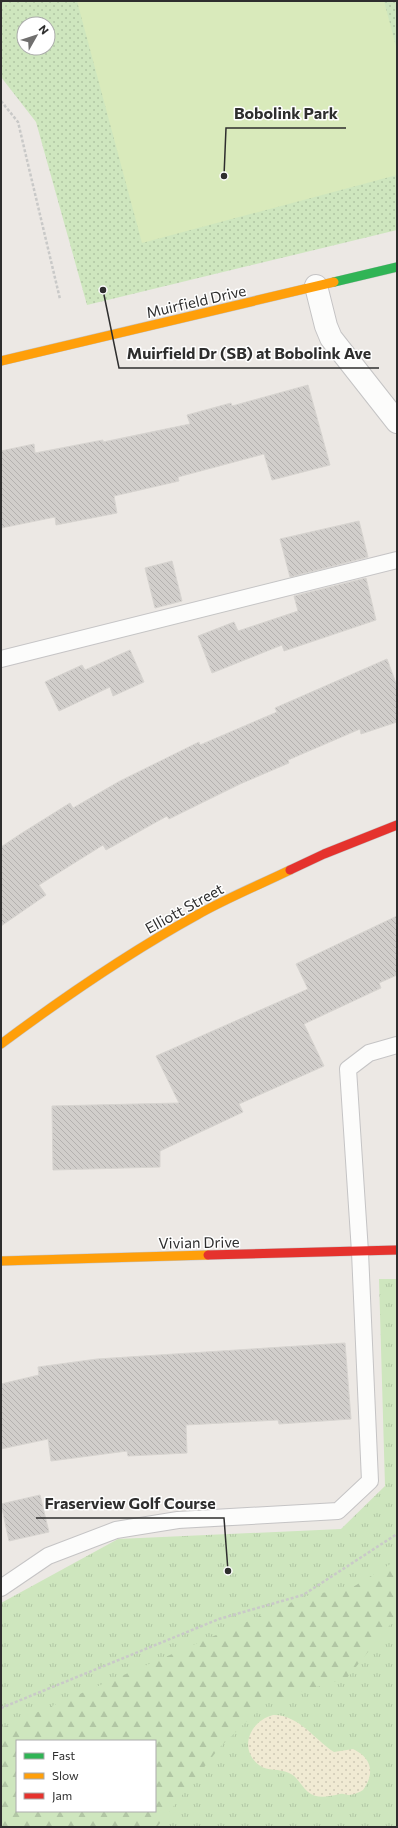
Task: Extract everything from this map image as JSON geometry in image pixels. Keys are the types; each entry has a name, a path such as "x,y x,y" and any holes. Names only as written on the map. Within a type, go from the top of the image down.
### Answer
{"street":[{"name":"Muirfield Drive","path":"1,361 397,267"},
{"path":"316,286 326,326 331,338 397,422"},
{"name":"Elliott Street","path":"1,1044 56,1003 118,961 198,914 324,854 397,825"},
{"name":"Vivian Drive","path":"1,1261 397,1250"}],"lane":[{"path":"1,658 397,560"},
{"path":"1,1588 48,1556 116,1530 178,1520 338,1511 370,1481 360,1252 348,1069 369,1053 397,1045"}],"path":[{"path":"1,101 18,122 60,299"},
{"path":"1,1708 219,1619 303,1596 397,1534"}],"green space":[{"path":"1,1 397,1 397,230 87,305 36,122 1,77"},
{"path":"77,1 384,1 397,50 397,175 142,243"},
{"path":"379,1279 397,1279 397,1827 1,1827 1,1603 118,1539 341,1529 385,1486"},
{"path":"397,1560 397,1616 347,1678 268,1701 220,1747 157,1827 1,1827 1,1728 306,1596 353,1587"}],"sand":[{"path":"273,1715 282,1716 298,1723 334,1752 353,1749 364,1757 370,1766 370,1772 367,1784 363,1790 351,1795 341,1794 320,1797 308,1792 292,1774 259,1765 253,1759 249,1751 248,1744 250,1736 258,1723"}],"building":[{"path":"308,385 330,465 272,480 264,454 178,477 179,481 114,496 117,513 56,525 55,517 1,528 1,451 34,444 35,453 103,440 103,442 190,424 187,415 231,403 232,406"},
{"path":"359,521 368,557 290,577 280,539"},
{"path":"172,561 182,601 155,608 145,568"},
{"path":"366,578 376,620 284,651 282,645 212,673 198,636 234,622 238,631 298,611 294,596"},
{"path":"130,650 144,682 113,696 110,687 59,711 45,682 82,665 85,670"},
{"path":"387,659 397,686 397,722 361,734 360,729 288,760 289,763 240,784 169,819 167,816 106,850 103,845 39,885 46,895 1,926 1,847 70,803 73,808 120,781 199,742 200,745 277,712 275,708"},
{"path":"397,916 397,975 379,983 381,988 304,1024 324,1066 239,1104 243,1112 160,1151 160,1167 53,1170 52,1106 179,1103 156,1056 308,989 296,964"},
{"path":"345,1343 351,1419 279,1424 278,1420 186,1425 187,1453 128,1456 127,1451 51,1461 48,1439 1,1449 1,1384 39,1375 38,1367 97,1359"},
{"path":"40,1495 49,1532 9,1541 1,1504"}],"traffic: fast":[{"path":"334,282 397,267"}],"traffic: slow":[{"path":"1,361 334,282"},
{"path":"1,1044 48,1009 121,960 208,909 290,870"},
{"path":"1,1261 208,1255"}],"traffic: jam":[{"path":"290,870 324,854 397,825"},
{"path":"208,1255 397,1250"}],"place":[{"name":"Bobolink Park","path":"224,176"},
{"name":"Muirfield Dr (SB) at Bobolink Ave","path":"103,290"},
{"name":"Fraserview Golf Course","path":"228,1571"}]}
